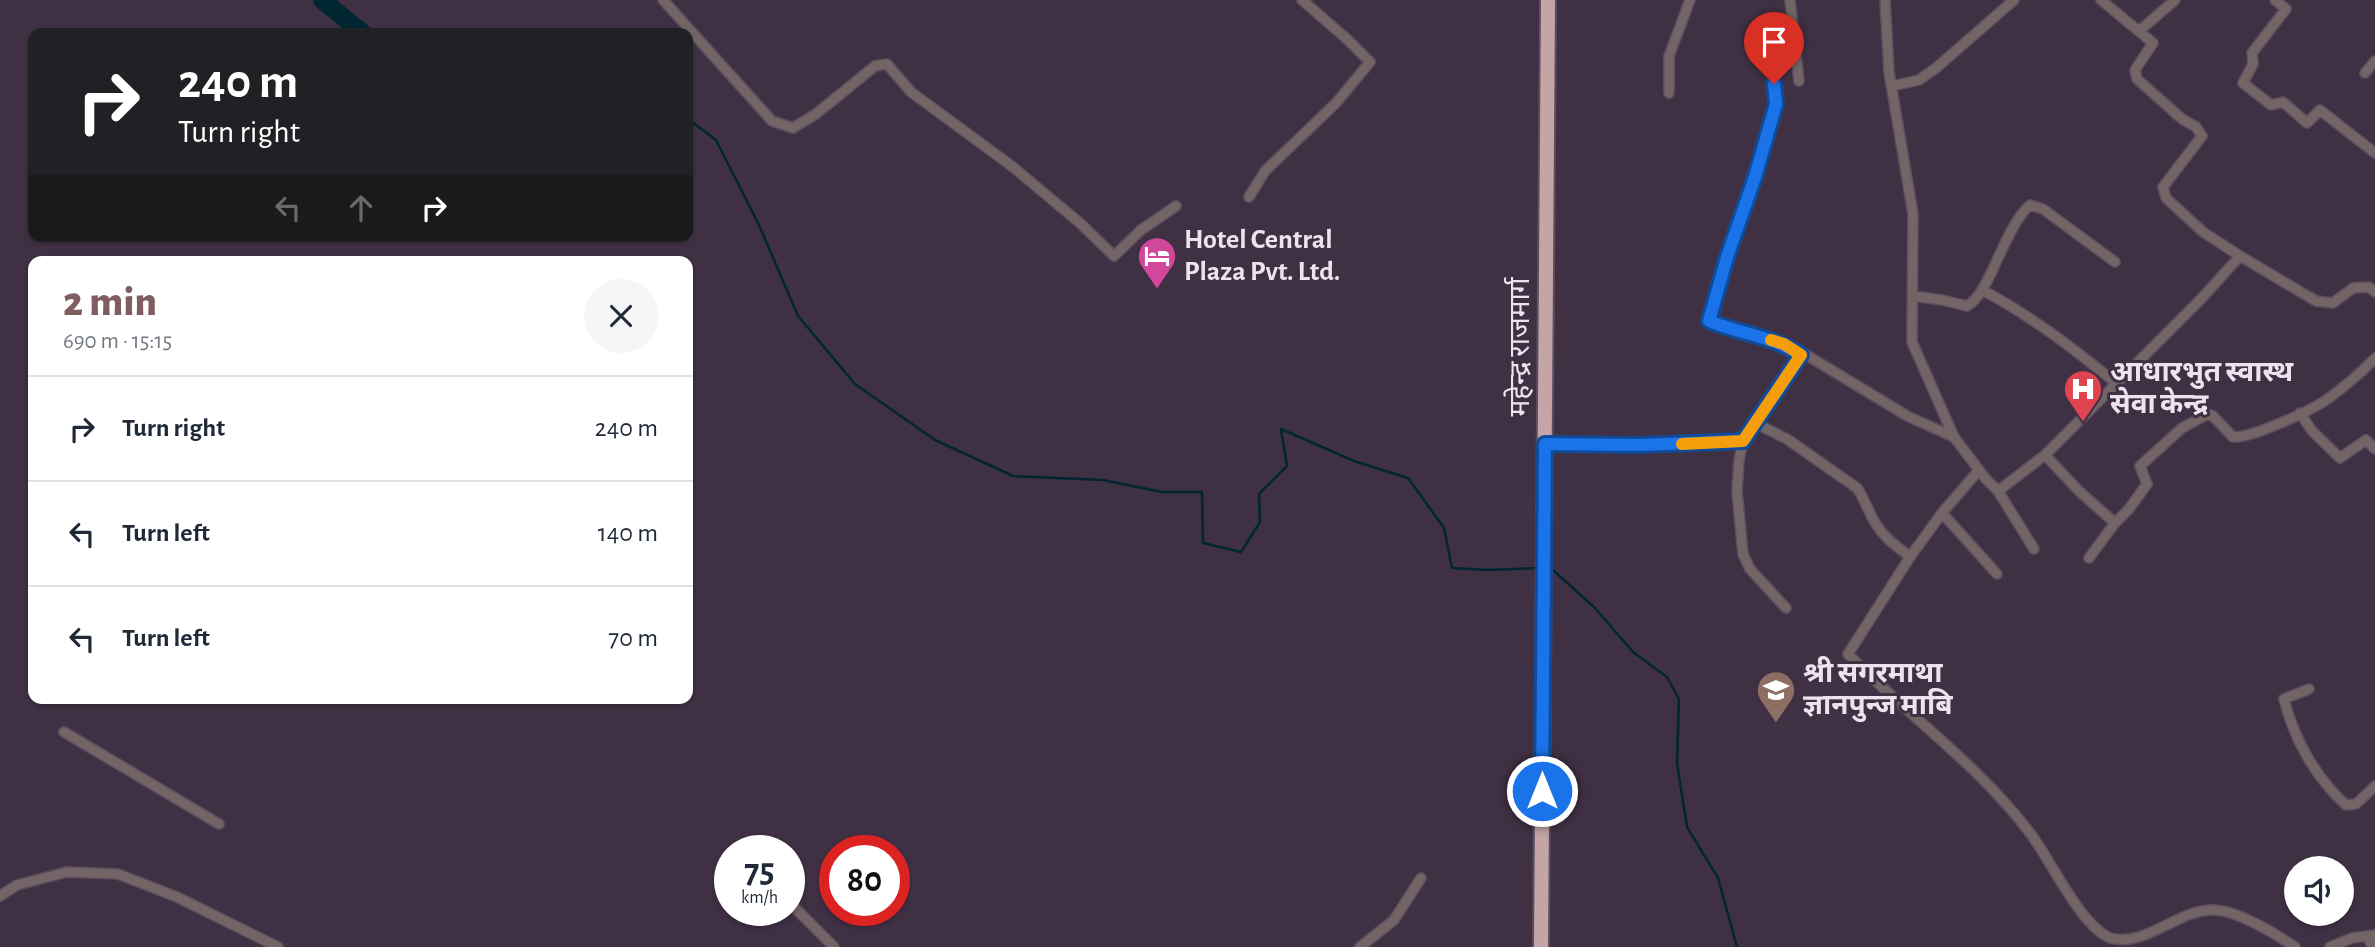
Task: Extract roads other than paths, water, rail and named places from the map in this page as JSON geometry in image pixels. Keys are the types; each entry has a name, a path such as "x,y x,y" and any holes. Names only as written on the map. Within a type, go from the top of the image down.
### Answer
{"highway":[{"name":"महेन्द्र राजमार्ग","path":"1541,947 1548,0"}],"street":[{"path":"663,0 688,28"},
{"path":"1249,197 1265,171 1336,103 1370,62 1302,0"},
{"path":"1669,93 1669,56 1690,0"},
{"path":"1790,0 1799,81"},
{"path":"1885,0 1892,86 1913,214 1912,342 1954,437 1998,491 2034,549"},
{"path":"1892,86 1919,80 2014,0"},
{"path":"2101,0 2153,43 2135,70 2137,79 2182,119 2196,127 2202,136 2164,187 2166,198 2203,232 2316,301 2333,303 2353,288 2369,287 2375,292"},
{"path":"2139,31 2175,0"},
{"path":"2275,0 2286,9 2252,53 2253,64 2243,83 2271,105 2283,102 2307,123 2320,110 2375,153"},
{"path":"693,33 772,121 793,128 816,114 875,66 887,64 911,92 1013,167 1081,224 1114,256 1141,230 1176,206"},
{"path":"2365,73 2375,61"},
{"path":"1774,84 1776,104 1709,321 1784,344 1909,416 1954,437"},
{"path":"1913,296 1967,306 1982,290 2021,212 2030,205 2043,209 2115,262"},
{"path":"1998,491 2045,455 2201,299 2240,256"},
{"path":"1982,290 2046,331 2116,383"},
{"path":"1786,608 1750,569 1743,554 1737,491 1743,441 1801,355"},
{"path":"2089,558 2147,484 2140,471 2143,462 2182,428 2208,414 2232,437 2240,437 2327,399 2375,358"},
{"path":"2300,413 2312,430 2340,458 2366,440 2375,449"},
{"path":"1755,423 1787,439 1857,488 1864,497 1876,526 1910,557"},
{"path":"1545,444 1640,445 1743,441"},
{"path":"2045,455 2079,491 2115,523"},
{"path":"1979,470 1942,513 1910,557 1848,654 1991,787 2028,830 2053,865 2069,897 2096,928 2108,937 2134,944 2194,915 2216,910 2228,912 2276,934 2295,947"},
{"path":"1942,513 1997,574"},
{"path":"2308,689 2284,699 2289,722 2302,749 2333,793 2346,805 2356,804 2375,786"},
{"path":"64,732 219,824"},
{"path":"0,896 17,884 67,872 118,874 177,897 278,947"},
{"path":"1360,947 1394,920 1421,878"},
{"path":"805,918 834,947"},
{"path":"2330,947 2342,941 2371,936 2373,947"}],"waterway":[{"path":"322,0 357,28"},
{"path":"693,123 716,140 759,225 798,316 855,384 935,440 1013,476 1103,480 1162,492 1202,492 1203,543 1241,552 1260,522 1259,494 1287,466 1281,429 1354,461 1408,478 1444,528 1452,568 1538,568"},
{"path":"1551,570 1595,608 1633,652 1667,677 1679,699 1677,763 1687,827 1718,878 1737,947"}],"place":[{"name":"Hotel Central Plaza Pvt. Ltd.","path":"1157,290"},
{"name":"आधारभुत स्वास्थ सेवा केन्द्र","path":"2083,423"},
{"name":"श्री सगरमाथा ज्ञानपुन्ज माबि","path":"1776,724"}]}
